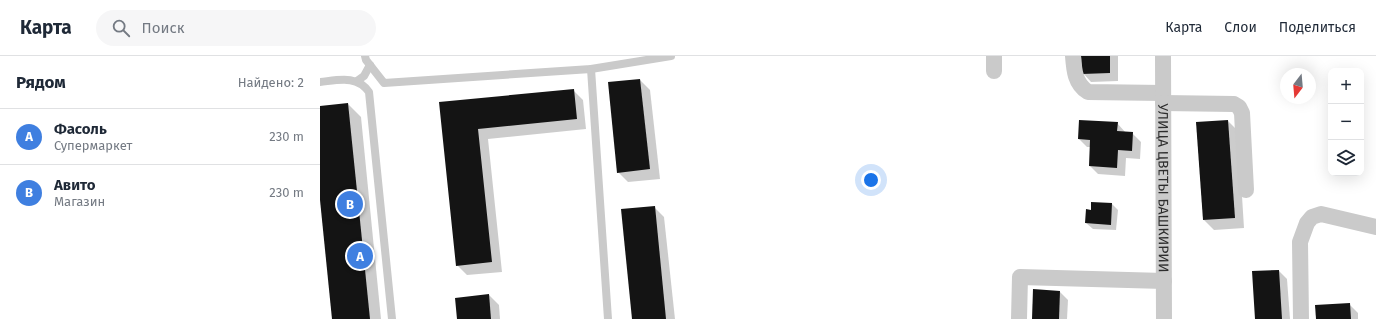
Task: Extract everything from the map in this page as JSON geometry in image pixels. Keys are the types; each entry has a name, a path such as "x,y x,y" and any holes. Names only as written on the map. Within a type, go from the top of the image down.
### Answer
{"street":[{"path":"1073,56 1075,74 1081,88 1088,92 1234,104 1239,107 1242,114 1246,190"},
{"name":"УЛИЦА ЦВЕТЫ БАШКИРИИ","path":"1163,56 1164,319"},
{"path":"1301,319 1300,242 1306,223 1312,217 1321,214 1376,228"},
{"path":"1019,319 1020,277 1164,281"}],"lane":[{"path":"365,56 384,83 591,69 671,56"},
{"path":"357,81 364,76 370,65"},
{"path":"591,69 608,319"},
{"path":"320,82 347,79 357,81 364,85 369,92 392,319"}],"building":[{"path":"1081,56 1110,56 1110,73 1082,74"},
{"path":"640,79 650,169 617,173 608,82"},
{"path":"574,89 577,119 478,129 492,262 456,266 439,102"},
{"path":"348,103 370,319 332,319 320,200 320,106"},
{"path":"1079,120 1118,122 1117,131 1133,132 1132,151 1118,150 1117,168 1089,166 1090,140 1078,139"},
{"path":"1228,120 1235,218 1203,220 1196,122"},
{"path":"1091,202 1112,203 1111,225 1085,223 1086,209 1091,210"},
{"path":"655,206 666,319 632,319 621,209"},
{"path":"1279,270 1282,319 1255,319 1252,271"},
{"path":"1033,289 1060,291 1059,319 1032,319"},
{"path":"489,294 491,319 457,319 455,298"},
{"path":"1350,303 1351,319 1316,319 1315,305"}],"place":[{"name":"Авито","path":"350,204"},
{"name":"Фасоль","path":"360,256"}]}
